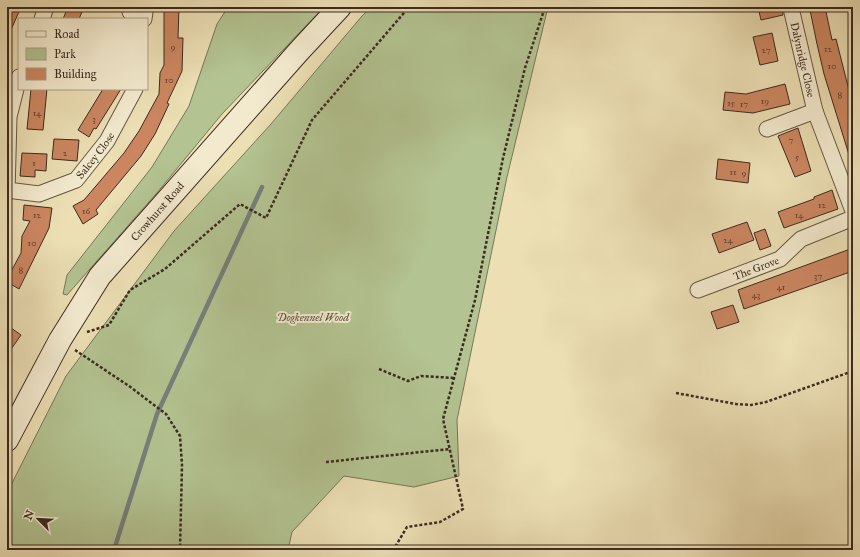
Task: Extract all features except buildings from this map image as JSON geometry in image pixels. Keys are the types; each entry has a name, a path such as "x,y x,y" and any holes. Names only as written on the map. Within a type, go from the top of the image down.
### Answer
{"main road":[{"name":"Crowhurst Road","path":"7,440 60,340 100,276 340,7"}],"street":[{"path":"42,18 46,7"},
{"name":"Dalynridge Close","path":"791,8 815,111 853,210"},
{"path":"130,12 145,12 144,18"},
{"path":"7,193 8,118 18,81"},
{"name":"Salcey Close","path":"7,190 39,194 76,180 107,141 134,90"},
{"name":"Dalynridge Close","path":"767,129 815,111"},
{"name":"The Grove","path":"698,290 780,259 801,240 853,218"}],"path":[{"path":"60,340 109,325 130,290 166,269 240,204 266,218 312,120 409,7"},
{"path":"398,550 394,549 407,527 440,522 463,509 443,419 475,300 503,158 525,68 546,7"},
{"path":"60,340 166,414 180,436 182,465 180,550"},
{"path":"379,369 408,381 421,376 454,378"},
{"path":"676,393 736,404 751,405 766,402 853,371"},
{"path":"326,462 450,449"}],"green space":[{"path":"228,7 324,7 222,114 156,194 67,295 63,294 67,275 152,167 189,106 217,24"},
{"name":"Dogkennel Wood","path":"372,7 548,7 507,177 457,420 459,476 414,487 344,476 292,532 288,550 7,550 7,493 66,376 174,231 271,124 362,16"}],"waterway":[{"path":"114,550 157,414 262,187"}]}
